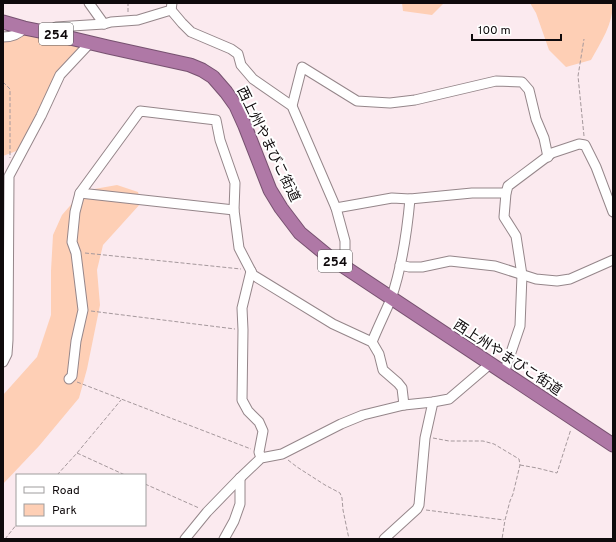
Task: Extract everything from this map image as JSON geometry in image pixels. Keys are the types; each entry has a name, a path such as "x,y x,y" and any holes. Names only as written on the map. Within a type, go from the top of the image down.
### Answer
{"highway":[{"name":"西上州やまびこ街道","path":"3,22 190,65 213,76 236,106 270,190 281,208 300,233 341,265 613,445"}],"street":[{"path":"90,3 104,24"},
{"path":"49,33 56,27 138,20 172,7 182,23 191,32 231,49 238,54 241,65 250,75 292,106 336,208 345,241 344,255 341,265"},
{"path":"3,37 20,33 24,28"},
{"path":"3,362 7,354 8,340 9,176 41,116 60,76 90,43"},
{"path":"292,106 302,67 357,101 390,103 415,100 496,81 522,82 528,90 536,119 544,138 548,157"},
{"path":"69,379 72,376 76,341 83,310 76,252 72,242 75,212 80,193 140,111 216,120 220,140 235,183 234,210 239,248 251,271 254,275 333,324 372,342 379,354 383,370 402,388 404,405"},
{"path":"504,373 520,326 522,275 516,236 504,217 508,186 552,153 578,144 584,145 596,167 613,212"},
{"path":"80,193 234,210"},
{"path":"336,208 392,198 410,199 472,193 506,193"},
{"path":"372,342 391,298 400,265 407,233 410,199"},
{"path":"400,265 422,267 450,261 495,266 536,279 557,281 570,279 613,260"},
{"path":"185,539 207,512 260,455 263,431 259,422 248,411 242,400 242,308 251,271"},
{"path":"260,455 282,454 341,424 363,415 404,405 450,399 490,364"},
{"path":"384,539 417,509 419,505 425,436 433,402"},
{"path":"224,539 234,521 240,504 240,478"}],"path":[{"path":"128,3 128,21"},
{"path":"584,39 578,76 584,145"},
{"path":"3,82 10,89 10,159"},
{"path":"76,252 238,268 251,271"},
{"path":"83,310 243,330"},
{"path":"69,379 260,455"},
{"path":"58,474 121,399"},
{"path":"520,465 557,474 574,419"},
{"path":"425,436 449,441 483,441 494,444 519,459 520,465 505,520 502,539"},
{"path":"76,453 123,474"},
{"path":"282,454 297,467 340,493 342,498 342,510 349,539"},
{"path":"146,484 207,512"},
{"path":"417,509 505,520"},
{"path":"5,539 16,525"}],"green space":[{"path":"402,3 444,3 432,15 403,11"},
{"path":"530,3 613,3 609,26 591,60 566,67 549,50 536,13"},
{"path":"27,32 83,44 56,74 19,150 3,156 3,40"},
{"path":"117,185 138,192 141,203 103,245 97,270 100,305 87,369 79,398 39,446 3,484 3,395 37,357 51,315 53,235 62,215 83,191"}]}
